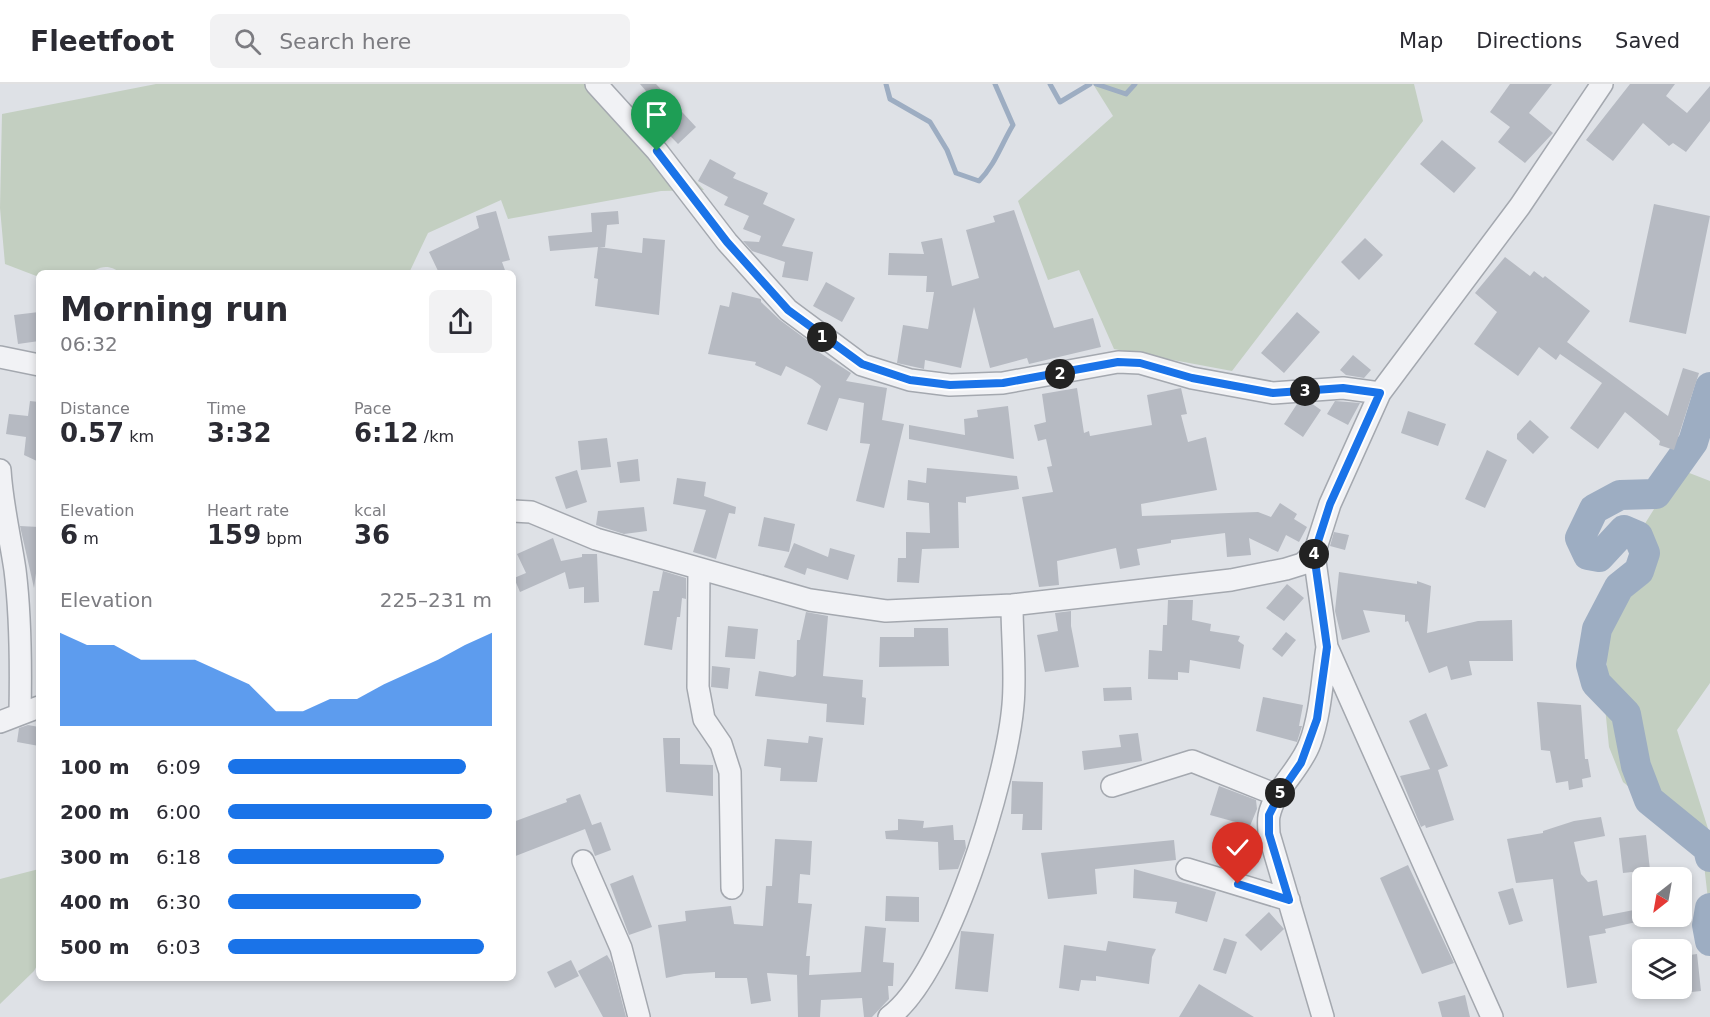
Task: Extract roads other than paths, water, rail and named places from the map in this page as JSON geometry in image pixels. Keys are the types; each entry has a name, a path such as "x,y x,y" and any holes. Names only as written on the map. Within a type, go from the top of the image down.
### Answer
{"street":[{"path":"596,84 657,151 727,242 788,310 862,364 910,380 950,385 1003,383 1118,362 1140,363 1192,378 1273,393 1343,388 1380,393"},
{"path":"1323,1017 1269,834 1269,815 1279,795 1301,763 1317,719 1327,647 1314,554 1330,504 1380,393 1520,207 1602,84"},
{"path":"0,357 36,364"},
{"path":"0,470 2,501 15,569 29,710 0,722"},
{"path":"516,511 531,512 596,539 810,600 886,611 1012,605 1231,580 1302,564 1314,554"},
{"path":"699,569 698,687 704,719 721,744 730,772 732,888"},
{"path":"889,1017 922,982 953,918 976,855 1005,750 1013,705 1012,605"},
{"path":"1327,647 1492,1017"},
{"path":"1112,786 1192,761 1279,795"},
{"path":"583,861 621,948 639,1017"},
{"path":"1187,868 1289,900"}],"waterway":[{"path":"886,84 890,99 930,122 947,150 956,173 979,181 994,162 1013,125 995,84"},
{"path":"1050,84 1060,102 1090,84"},
{"path":"1096,84 1126,94 1135,84"},
{"path":"1710,387 1693,442 1656,494 1620,495 1594,509 1580,538 1588,555 1599,557 1624,530 1638,536 1645,553 1639,571 1619,587 1597,629 1591,665 1596,683 1626,714 1636,766 1649,800 1708,848 1710,857"},
{"path":"1710,908 1707,925 1710,941"}]}
